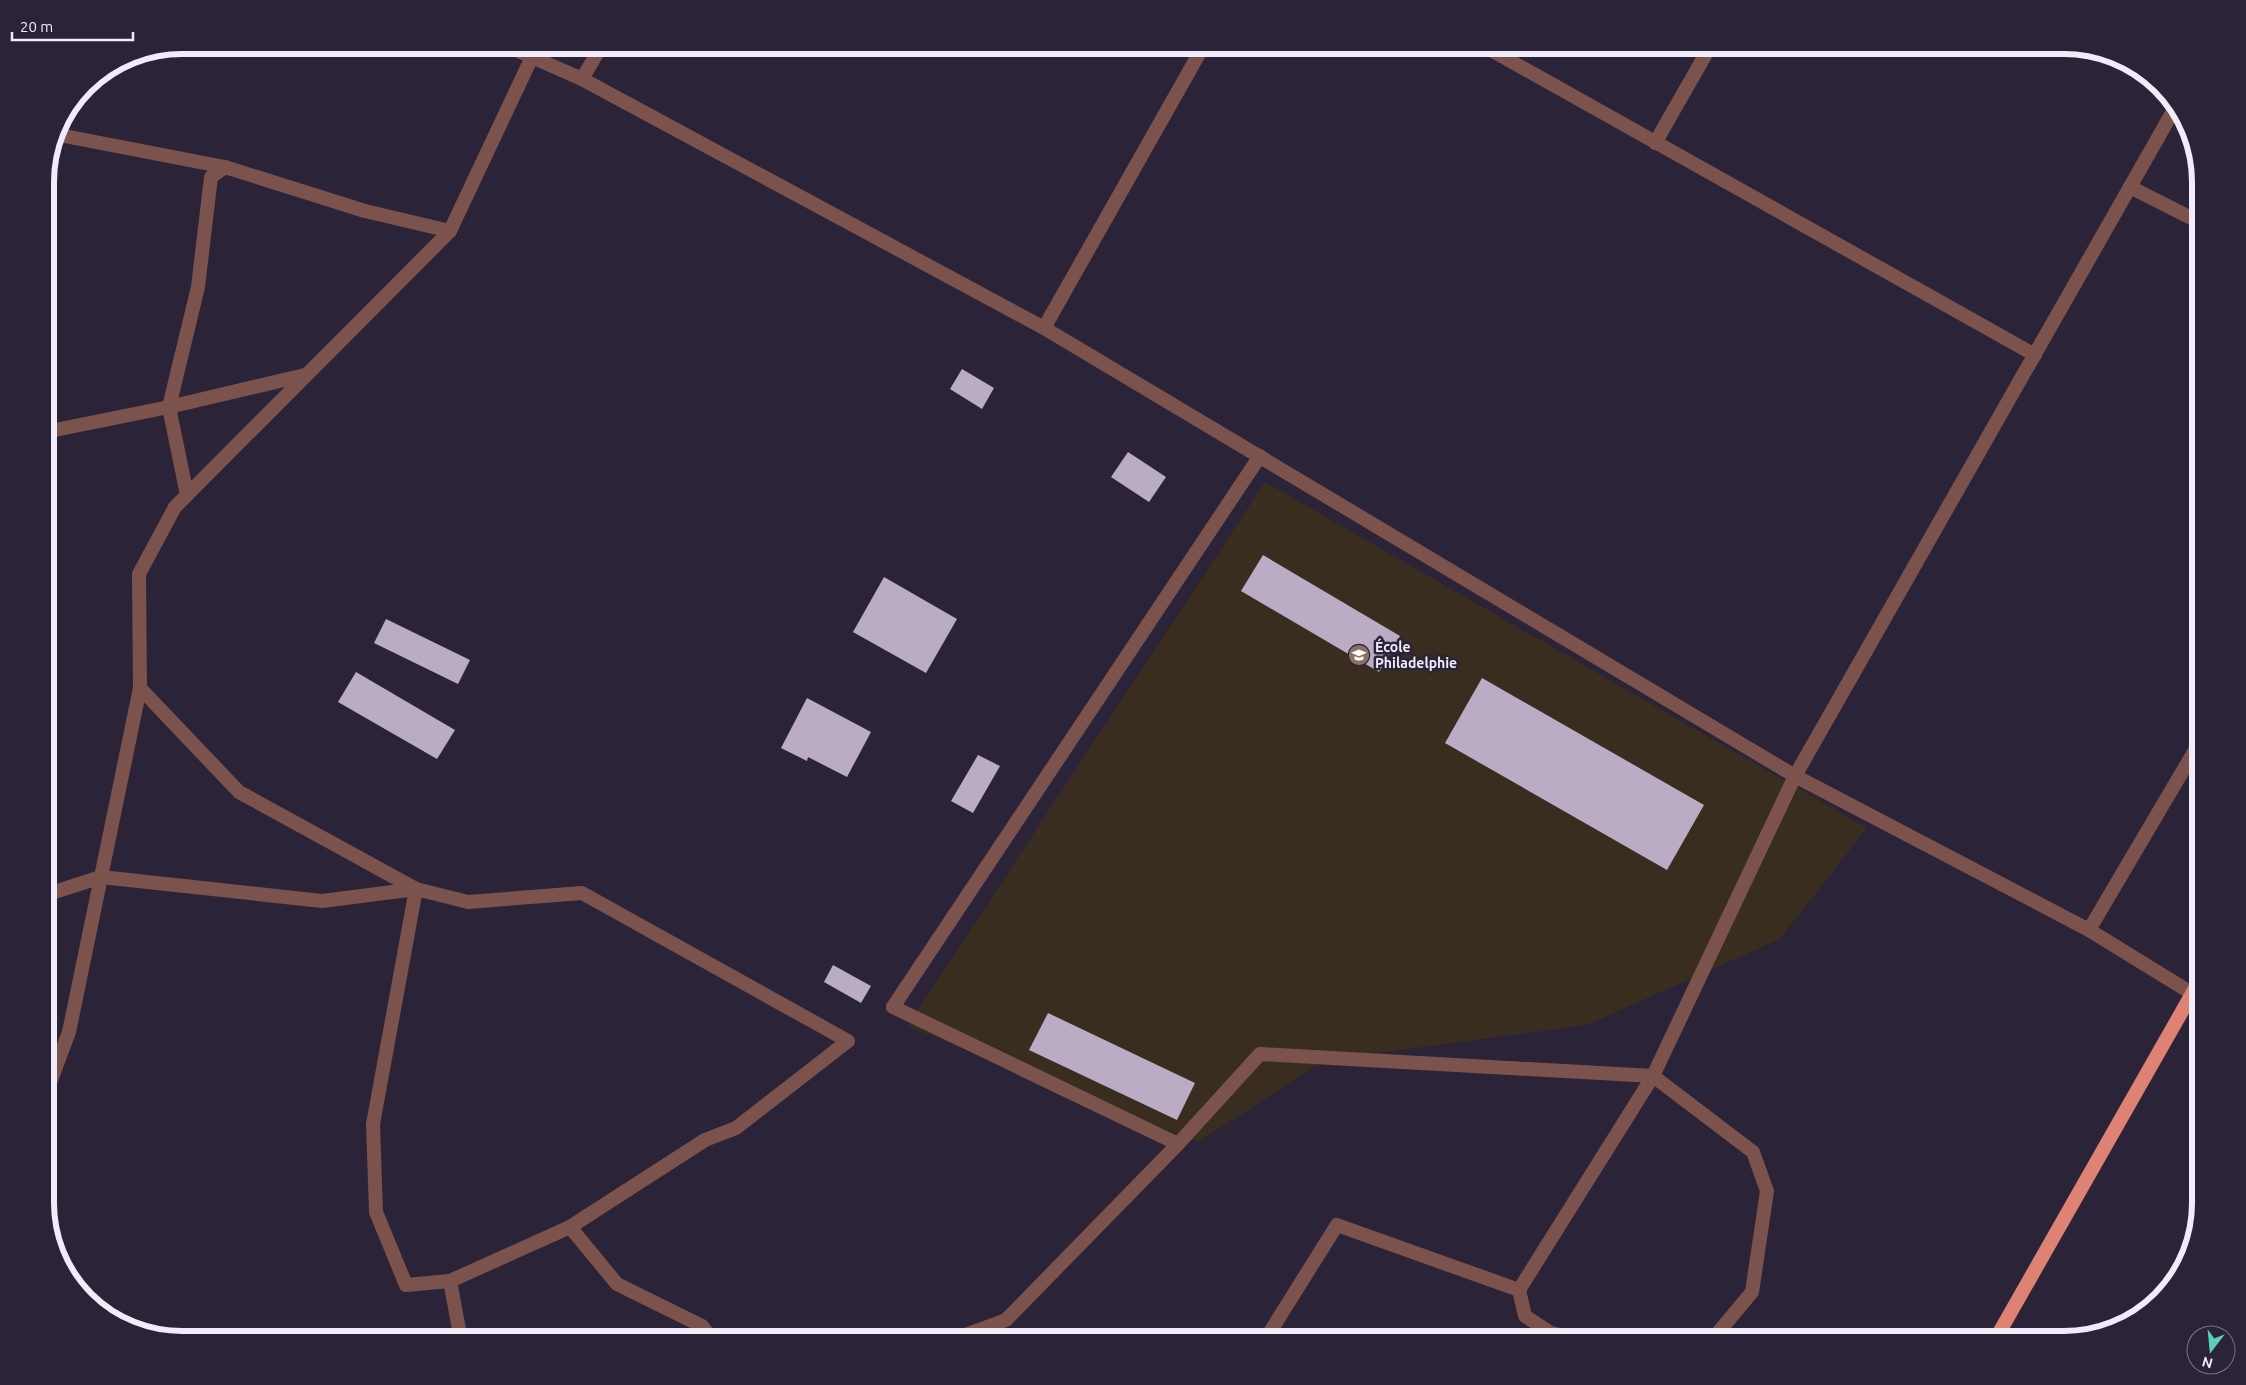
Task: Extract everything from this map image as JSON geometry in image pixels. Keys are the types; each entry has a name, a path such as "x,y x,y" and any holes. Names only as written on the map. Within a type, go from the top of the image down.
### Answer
{"highway":[{"path":"2000,1331 2192,996"}],"street":[{"path":"527,54 582,79 1044,328 1795,776 2089,930 2192,993"},
{"path":"582,79 597,54"},
{"path":"1044,328 1199,54"},
{"path":"1498,54 1655,144 2035,355"},
{"path":"1655,144 1705,54"},
{"path":"54,1072 69,1032 140,688 139,574 175,507 450,231 532,56"},
{"path":"1548,1331 1525,1316 1519,1290 1653,1076 1795,776 2172,113"},
{"path":"62,136 225,167 365,212 450,231"},
{"path":"187,495 169,407 198,287 211,177 225,167"},
{"path":"2130,187 2192,218"},
{"path":"54,430 169,407 306,375"},
{"path":"1178,1144 893,1007 1260,456"},
{"path":"140,688 239,792 416,889 468,902 582,893 848,1042 736,1128 705,1140 570,1227 450,1281 406,1285 376,1212 373,1124 416,889"},
{"path":"2089,930 2192,755"},
{"path":"54,891 101,877 322,901 416,889"},
{"path":"975,1331 1006,1320 1178,1144 1260,1054 1653,1076 1753,1152 1767,1191 1752,1292 1720,1331"},
{"path":"1271,1331 1337,1225 1519,1290"},
{"path":"570,1227 617,1284 702,1326 706,1331"},
{"path":"450,1281 459,1331"}],"shaded area":[{"name":"École Philadelphie","path":"1265,482 1867,828 1780,939 1587,1025 1325,1060 1198,1142 907,1026"}],"building":[{"path":"962,369 994,388 982,409 950,389"},
{"path":"1128,452 1166,477 1149,502 1111,477"},
{"path":"1263,555 1400,636 1379,672 1241,591"},
{"path":"884,577 957,619 926,673 853,632"},
{"path":"386,619 470,660 458,684 374,643"},
{"path":"356,672 455,730 437,759 338,702"},
{"path":"1482,678 1704,805 1667,870 1445,743"},
{"path":"807,698 871,732 847,777 808,757 807,761 781,748"},
{"path":"978,755 1000,766 973,813 951,801"},
{"path":"833,965 871,986 861,1003 824,982"},
{"path":"1048,1013 1195,1083 1177,1120 1029,1050"}],"place":[{"name":"École Philadelphie","path":"1359,655"}]}
